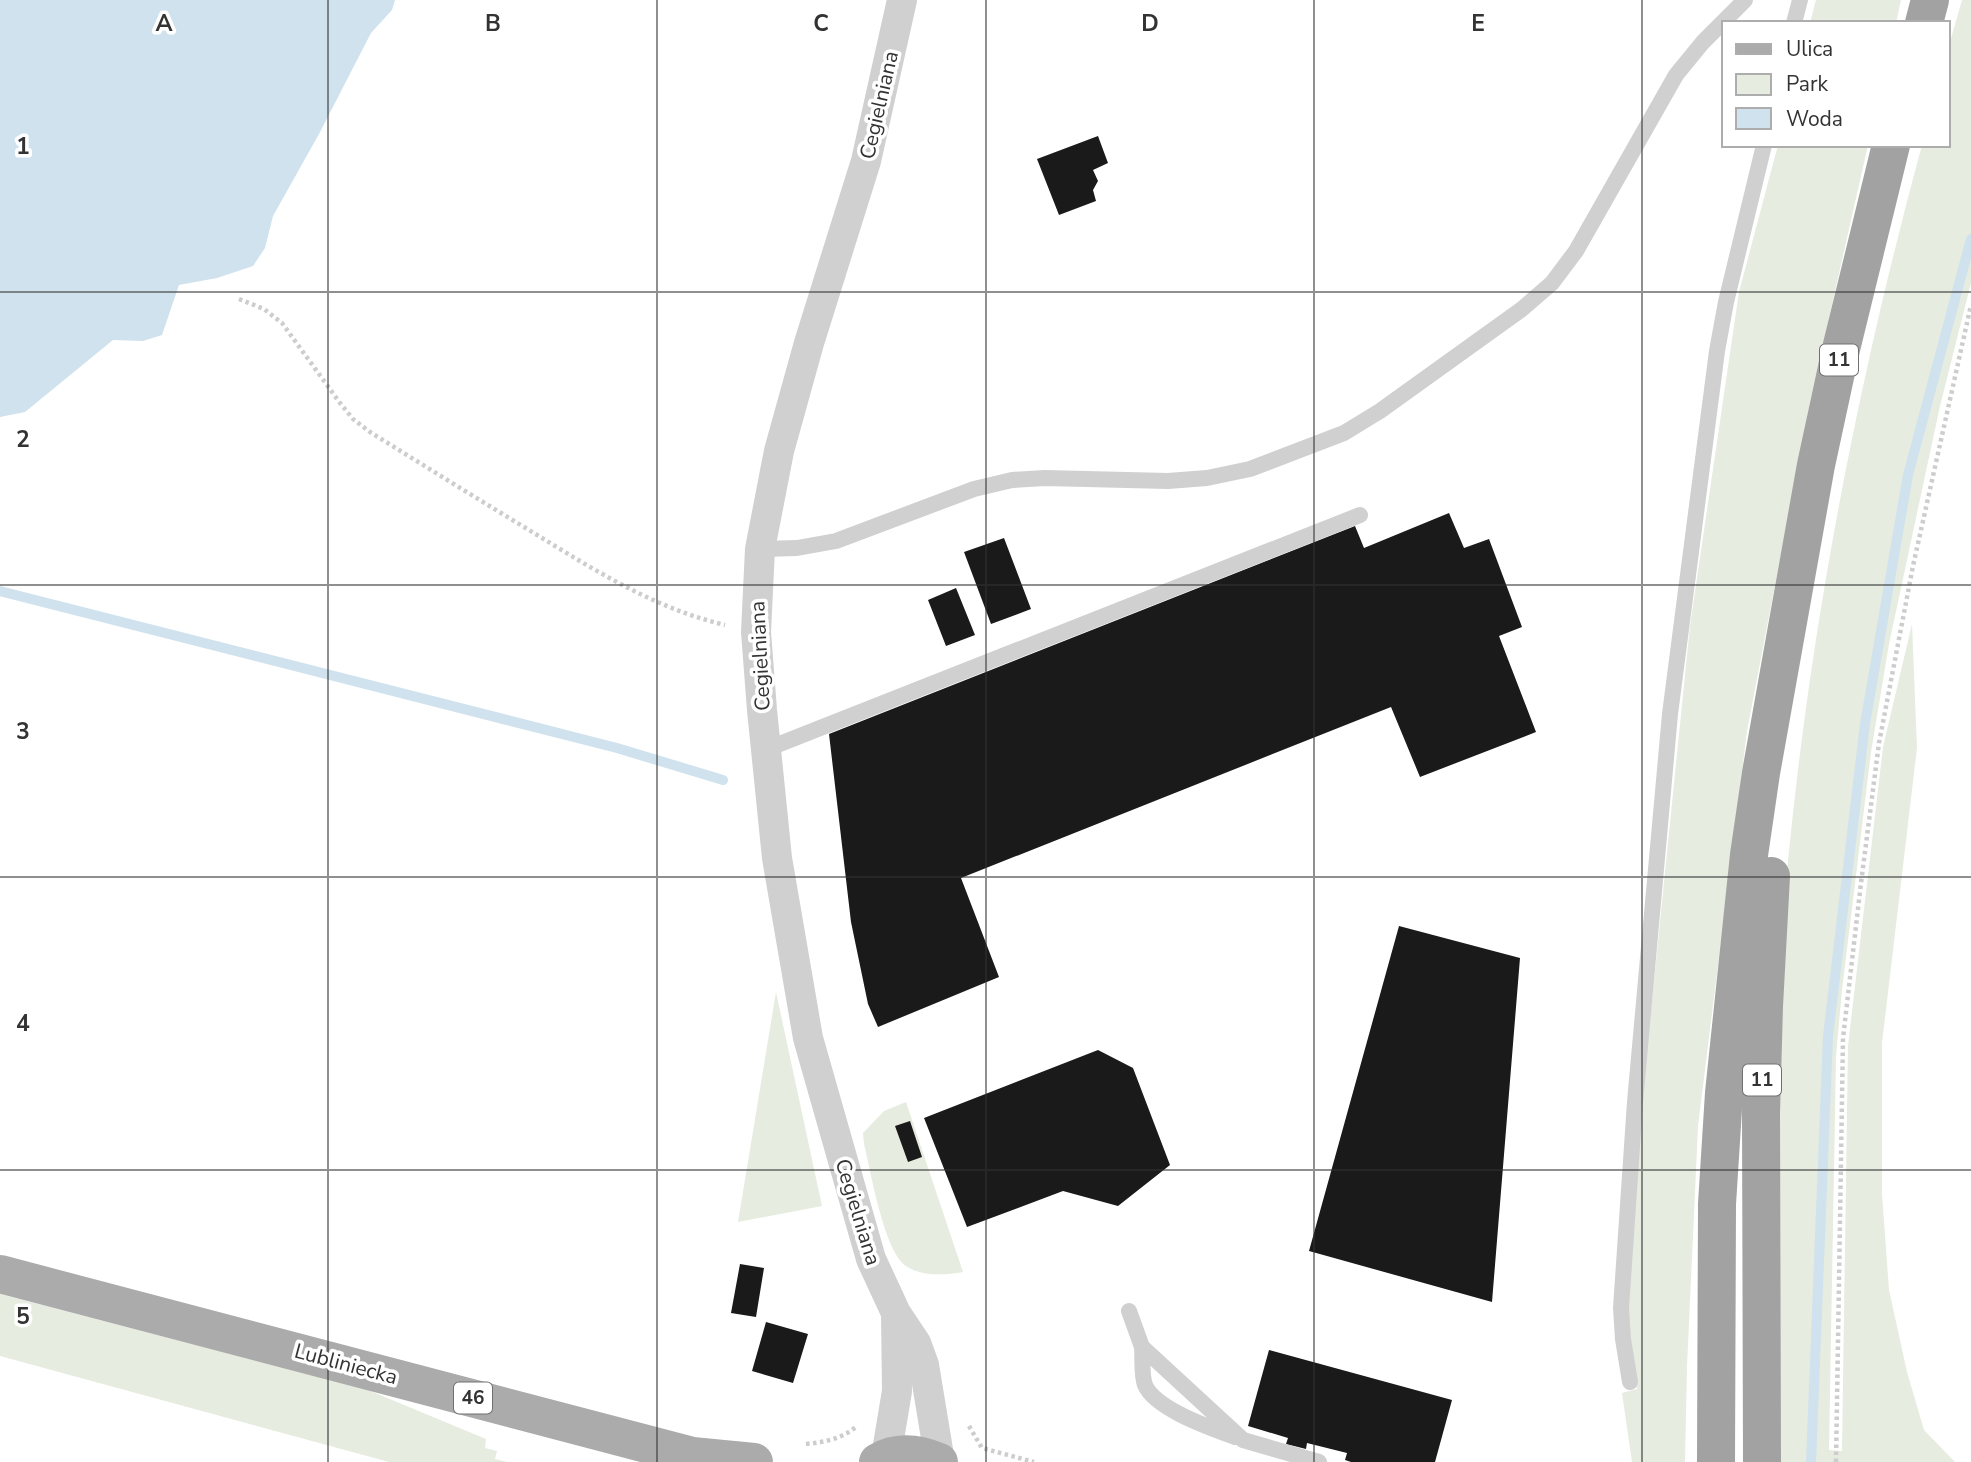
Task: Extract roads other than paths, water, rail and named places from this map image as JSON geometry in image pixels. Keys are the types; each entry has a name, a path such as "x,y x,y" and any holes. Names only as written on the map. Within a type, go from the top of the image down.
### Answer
{"highway":[{"path":"1925,21 1930,0"},
{"name":"11","path":"1716,1462 1717,1204 1724,1093 1749,855 1816,465 1841,349 1891,147"},
{"name":"11","path":"1762,1462 1761,1113 1776,772 1776,699"}],"main road":[{"name":"Lubliniecka","path":"0,1274 699,1459 754,1462"},
{"path":"882,1460 904,1453 923,1455 939,1462"}],"street":[{"name":"Cegielniana","path":"902,0 866,161 809,343 779,451 761,550 756,632 779,869 808,1038 863,1238 896,1313 916,1343 924,1365 939,1462"},
{"name":"Cegielniana","path":"882,1460 897,1391 896,1313"}],"lane":[{"path":"1724,21 1745,0"},
{"path":"1795,21 1800,0"},
{"path":"761,550 816,546 836,541 974,489 1012,480 1045,478 1168,481 1207,478 1250,469 1344,433 1380,411 1522,309 1552,283 1576,251 1676,75 1722,23"},
{"path":"1630,1382 1622,1339 1621,1308 1635,1102 1671,701 1717,351 1726,302 1764,147"},
{"path":"766,750 1360,516"},
{"path":"1129,1311 1142,1347 1143,1380 1152,1396 1205,1426 1319,1462"},
{"path":"1142,1347 1243,1440"}],"water":[{"path":"0,0 395,0 392,10 371,33 273,216 265,248 253,266 217,278 179,285 162,335 143,341 113,340 25,412 0,417"}],"waterway":[{"path":"1811,1462 1828,1036 1865,724 1908,475 1971,239"},
{"path":"0,591 617,748 723,780"}]}
